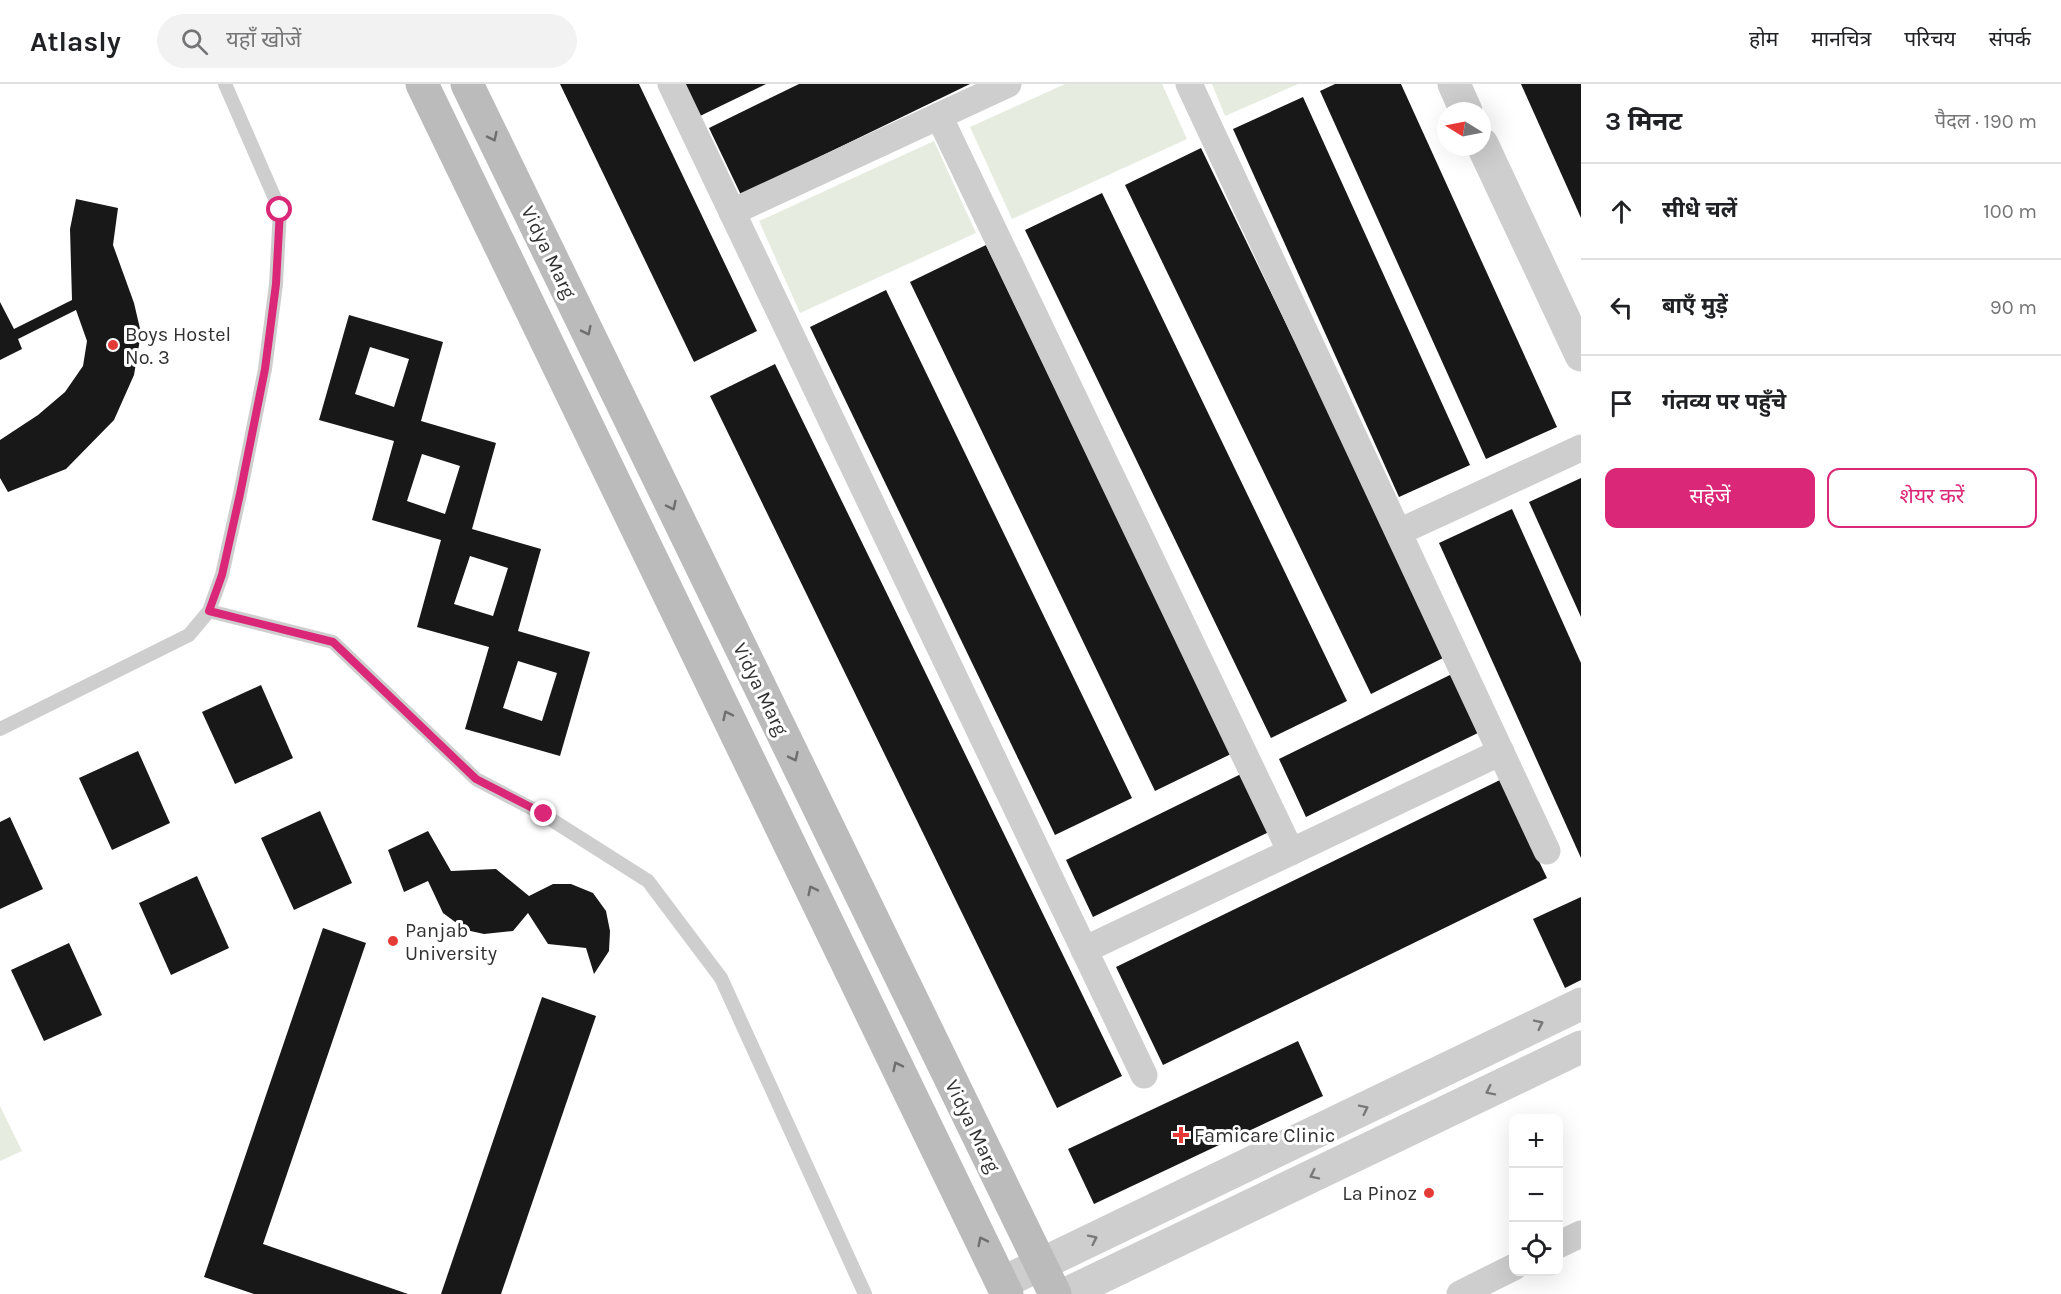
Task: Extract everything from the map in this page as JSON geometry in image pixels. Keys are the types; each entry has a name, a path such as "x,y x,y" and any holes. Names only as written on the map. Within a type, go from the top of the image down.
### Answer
{"main road":[{"name":"Vidya Marg","path":"422,84 1004,1288"},
{"name":"Vidya Marg","path":"467,84 1055,1294"}],"street":[{"path":"671,84 1144,1075"},
{"path":"732,212 1008,84"},
{"path":"1189,84 1547,851"},
{"path":"1454,84 1462,102"},
{"path":"939,116 1291,852"},
{"path":"1488,156 1581,355"},
{"path":"1399,532 1581,448"},
{"path":"1084,950 1501,752"},
{"path":"1004,1288 1040,1264 1581,1004"},
{"path":"1065,1294 1581,1047"},
{"path":"1563,1243 1581,1234"},
{"path":"1466,1293 1509,1271"}],"lane":[{"path":"0,729 189,635 209,611 222,575 265,369 276,284 280,210 225,84"},
{"path":"209,611 333,642 476,779 544,814 648,881 721,978 865,1294"}],"shaded area":[{"path":"1065,84 1162,84 1187,139 1012,219 970,127"},
{"path":"1212,84 1298,84 1225,116"},
{"path":"934,141 976,233 800,313 759,221"},
{"path":"0,1106 22,1151 0,1161"}],"building":[{"path":"560,84 639,84 757,331 694,362"},
{"path":"684,84 766,84 700,116"},
{"path":"799,84 970,84 741,195 709,128"},
{"path":"1335,84 1401,84 1557,427 1486,459 1320,91"},
{"path":"1521,84 1581,84 1581,218"},
{"path":"1303,97 1470,465 1399,497 1233,129"},
{"path":"1201,148 1447,656 1371,694 1125,185"},
{"path":"1102,193 1347,701 1271,738 1025,230"},
{"name":"Boys Hostel No. 3","path":"76,199 118,208 113,245 134,303 141,333 134,375 114,420 66,469 8,492 0,478 0,440 38,415 65,392 83,366 87,341 76,310 18,339 22,349 0,360 0,302 14,329 72,300 70,229"},
{"path":"986,245 1231,754 1155,791 910,282"},
{"path":"886,290 1132,798 1055,835 810,327"},
{"path":"349,315 443,342 421,421 496,443 472,529 541,549 518,631 590,652 560,756 465,729 489,647 417,627 441,540 372,520 394,441 319,420","holes":["370,347 409,359 394,407 355,394","422,454 460,466 445,514 407,501","470,556 508,568 493,616 454,604","518,661 557,673 542,721 503,708"]},
{"path":"775,364 1122,1076 1057,1108 710,396"},
{"path":"1581,478 1581,617 1529,502"},
{"path":"1512,509 1581,663 1581,858 1439,543"},
{"path":"1456,672 1484,730 1306,817 1279,759"},
{"path":"261,685 293,758 235,784 202,712"},
{"path":"138,751 170,823 112,850 79,778"},
{"path":"1243,773 1271,831 1093,917 1066,860"},
{"path":"1500,780 1547,878 1163,1065 1116,967"},
{"path":"320,811 352,883 294,910 261,838"},
{"path":"10,817 43,889 0,909 0,822"},
{"path":"428,831 451,871 496,869 529,896 553,884 571,884 593,893 606,911 610,931 609,951 594,974 586,948 548,944 528,913 513,931 484,934 466,930 443,913 428,881 404,892 388,850"},
{"path":"197,876 229,948 171,975 139,903"},
{"path":"1581,897 1581,980 1565,988 1533,919"},
{"path":"323,928 366,943 263,1244 408,1294 254,1294 204,1277"},
{"path":"69,943 102,1015 44,1041 11,970"},
{"path":"542,997 596,1016 501,1294 441,1294"},
{"path":"1298,1041 1323,1096 1094,1204 1068,1149"}],"place":[{"name":"Boys Hostel No. 3","path":"113,345"},
{"name":"Panjab University","path":"393,941"},
{"name":"Famicare Clinic","path":"1181,1135"},
{"name":"La Pinoz","path":"1429,1193"}],"route":[{"path":"280,210 276,284 265,369 222,575 209,611 333,642 476,779 544,814"}]}
